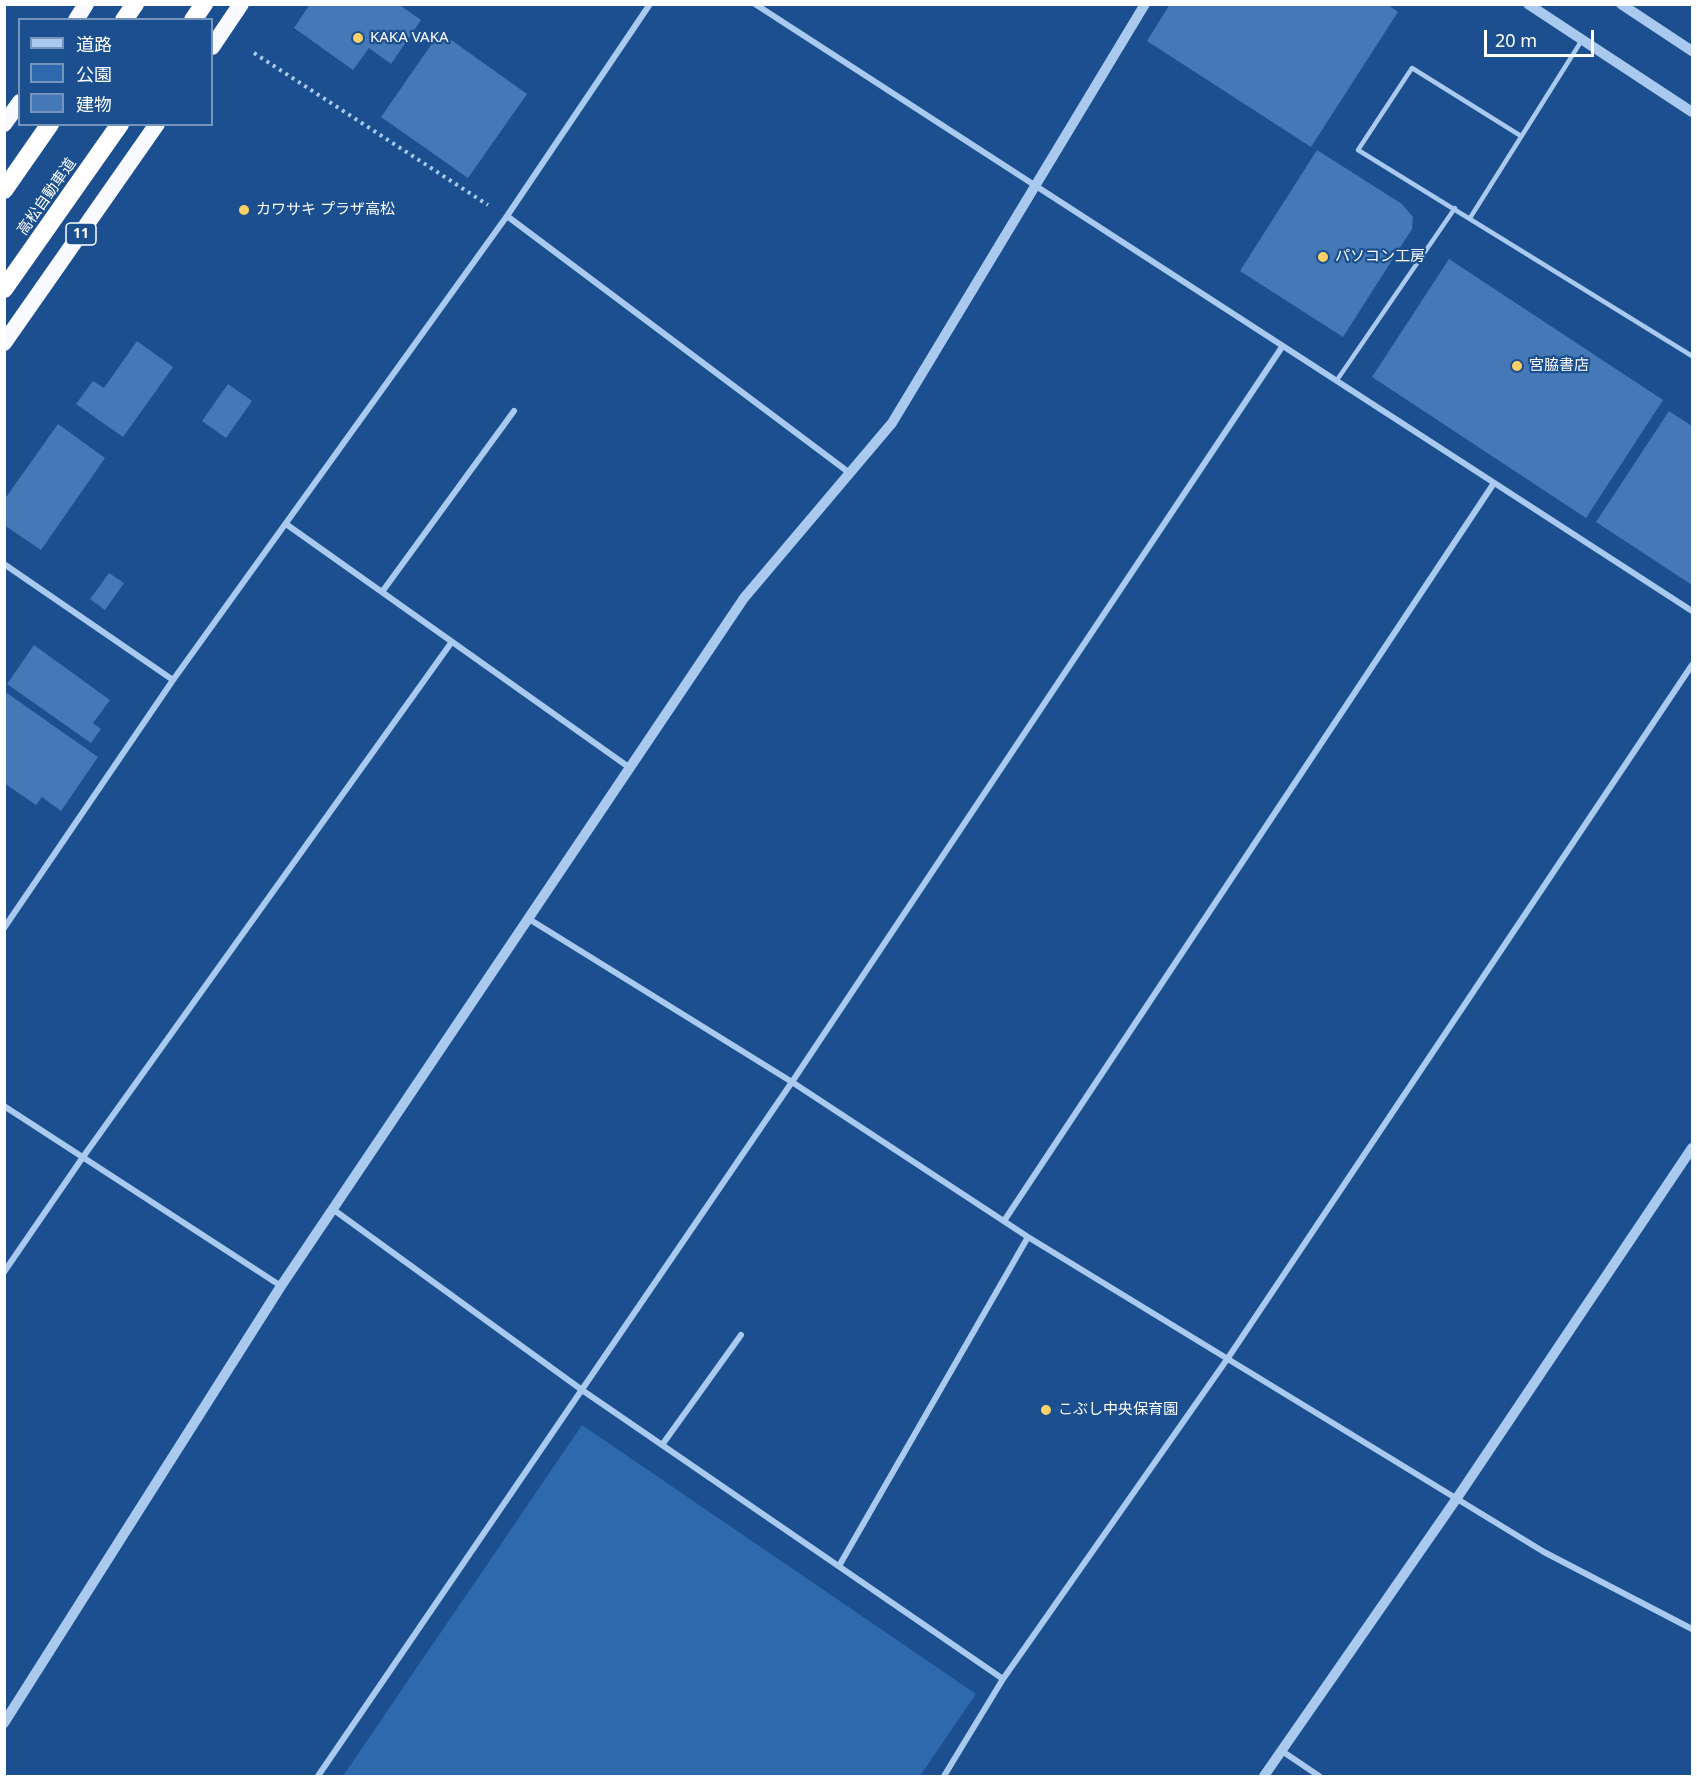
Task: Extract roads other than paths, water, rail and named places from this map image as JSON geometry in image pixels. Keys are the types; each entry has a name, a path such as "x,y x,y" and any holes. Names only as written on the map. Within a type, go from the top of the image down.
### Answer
{"highway":[{"path":"77,18 86,4"},
{"path":"125,18 135,4"},
{"path":"194,18 204,4"},
{"path":"213,46 241,4"},
{"path":"4,124 18,105"},
{"path":"4,190 50,126"},
{"name":"高松自動車道","path":"4,289 119,126"},
{"name":"11","path":"4,342 156,126"}],"street":[{"path":"4,928 173,680 507,216 650,4"},
{"path":"755,4 1034,187 1337,380 1692,611"},
{"path":"4,1723 281,1286 744,598 892,423 1145,4"},
{"path":"1528,4 1692,112"},
{"path":"1621,4 1692,51"},
{"path":"507,216 851,474"},
{"path":"318,1776 792,1082 1282,347"},
{"path":"382,592 514,411"},
{"path":"1004,1221 1494,483"},
{"path":"286,524 451,644 631,769"},
{"path":"4,564 173,680"},
{"path":"4,1272 83,1157 451,644"},
{"path":"944,1776 1003,1679 1228,1358 1692,665"},
{"path":"529,919 792,1082 1028,1237 1544,1552 1692,1629"},
{"path":"4,1106 281,1286"},
{"path":"1264,1776 1457,1498 1692,1149"},
{"path":"334,1210 582,1390 1003,1679"},
{"path":"838,1566 1028,1237"},
{"path":"662,1445 741,1335"},
{"path":"1282,1751 1319,1776"}],"lane":[{"path":"1470,218 1582,40"},
{"path":"1521,136 1412,68 1358,150 1692,356"},
{"path":"1337,380 1455,208"}],"place":[{"name":"KAKA VAKA","path":"358,38"},
{"name":"カワサキ プラザ高松","path":"244,210"},
{"name":"パソコン工房","path":"1323,257"},
{"name":"宮脇書店","path":"1517,366"},
{"name":"こぶし中央保育園","path":"1046,1410"}]}
